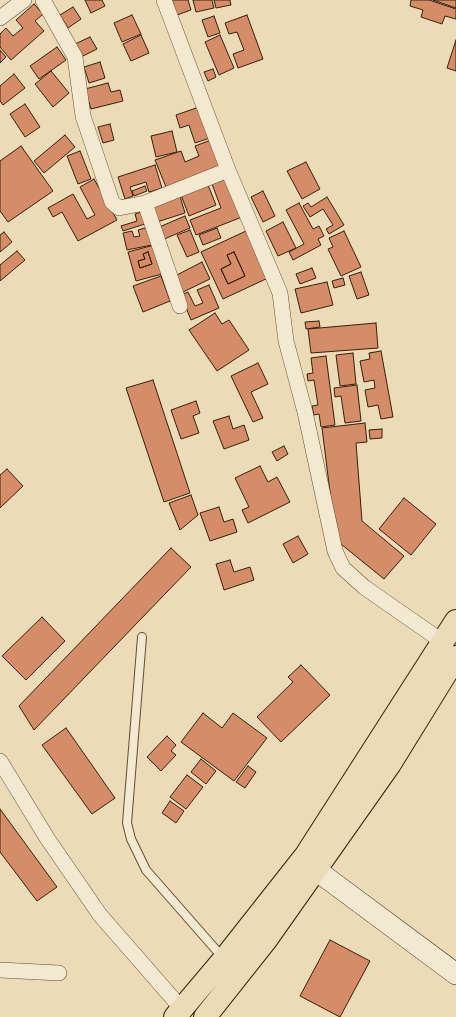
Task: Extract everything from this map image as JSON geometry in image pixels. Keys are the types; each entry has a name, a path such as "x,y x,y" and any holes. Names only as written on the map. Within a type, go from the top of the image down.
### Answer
{"main road":[{"path":"178,1013 232,967 316,870 390,764 450,649 456,620"},
{"path":"205,1017 232,967 306,854 450,649"}],"street":[{"path":"0,18 24,0"},
{"path":"43,0 75,57 82,116 112,202 119,208 145,203 228,170"},
{"path":"164,0 228,170 280,293 286,341 305,412 335,551 343,568 364,587 450,649"},
{"path":"145,203 180,306"},
{"path":"0,761 47,838 100,915 178,1013"},
{"path":"316,870 456,974"},
{"path":"0,970 59,973"}],"lane":[{"path":"142,637 127,823 131,839 146,870 232,967"}],"building":[{"path":"85,0 102,0 105,6 91,13"},
{"path":"172,0 188,0 191,10 177,15"},
{"path":"193,0 212,0 214,8 196,12"},
{"path":"214,0 230,0 231,5 216,8"},
{"path":"411,0 429,0 456,9 456,19 445,16 442,24 421,17 423,10 410,6"},
{"path":"433,0 456,0 456,8"},
{"path":"34,4 43,14 35,21 44,31 11,60 0,47 0,34 6,28 13,36 23,28 16,20"},
{"path":"73,7 81,19 68,28 60,15"},
{"path":"132,15 141,34 122,42 114,23"},
{"path":"247,15 263,59 238,68 233,54 244,50 237,32 229,34 225,23"},
{"path":"214,16 220,33 208,37 202,20"},
{"path":"141,35 149,53 131,61 123,44"},
{"path":"220,35 234,68 219,75 205,42"},
{"path":"90,37 97,49 81,57 75,44"},
{"path":"456,40 456,71 447,68"},
{"path":"57,47 66,60 39,79 30,66"},
{"path":"0,50 6,57 0,63"},
{"path":"100,62 105,78 89,83 84,67"},
{"path":"213,69 216,77 208,81 204,72"},
{"path":"51,71 69,93 53,107 35,84"},
{"path":"14,74 25,88 3,105 0,101 0,86"},
{"path":"108,83 111,92 120,90 123,101 91,109 85,89"},
{"path":"25,104 40,127 25,137 10,114"},
{"path":"199,107 210,138 195,143 189,125 180,128 176,115"},
{"path":"110,124 114,140 103,143 98,127"},
{"path":"172,131 177,152 156,157 151,136"},
{"path":"65,135 75,147 44,173 34,161"},
{"path":"211,140 221,166 166,187 155,160 181,151 185,162 199,156 195,146"},
{"path":"21,146 53,191 8,222 0,211 0,161"},
{"path":"80,151 91,179 78,184 67,156"},
{"path":"306,162 320,189 302,199 287,171"},
{"path":"155,165 162,188 149,192 146,182 130,187 133,196 125,199 118,177"},
{"path":"94,179 117,220 78,241 62,212 53,217 48,208 73,194 87,219 95,215 80,187"},
{"path":"226,179 242,217 196,235 190,220 221,208 212,184"},
{"path":"208,185 216,205 189,216 181,195"},
{"path":"145,186 147,191 134,196 132,191"},
{"path":"263,191 275,216 263,222 251,197"},
{"path":"180,196 185,213 157,222 152,205"},
{"path":"327,197 344,225 329,234 326,229 333,225 323,209 310,217 303,206 308,203 311,207"},
{"path":"299,203 313,229 319,226 324,236 318,239 321,245 293,260 289,252 304,244 286,210"},
{"path":"141,212 145,224 123,231 121,226 137,221 135,214"},
{"path":"185,216 190,228 162,240 157,228"},
{"path":"283,222 296,248 278,256 266,231"},
{"path":"148,227 152,245 127,250 123,233 132,231 134,237 140,236 138,230"},
{"path":"217,228 221,238 203,245 199,235"},
{"path":"190,230 199,252 187,257 177,235"},
{"path":"246,231 268,278 223,299 201,252","holes":["234,252 245,276 228,284 221,269 231,264 227,255"]},
{"path":"344,231 361,267 341,276 328,249 333,247 329,238"},
{"path":"4,232 12,242 0,252 0,235"},
{"path":"154,245 162,274 136,281 128,252","holes":["148,252 152,264 140,268 138,261 145,259 143,254"]},
{"path":"17,251 25,260 0,281 0,265"},
{"path":"148,252 152,264 140,268 138,261 145,259 143,254"},
{"path":"234,252 245,276 228,284 221,269 231,264 227,255"},
{"path":"202,262 210,279 183,292 175,276"},
{"path":"312,268 316,278 300,284 296,274"},
{"path":"361,272 369,295 357,299 349,276"},
{"path":"161,276 170,301 143,312 133,286"},
{"path":"343,278 345,285 334,288 332,281"},
{"path":"327,282 333,305 301,313 295,289"},
{"path":"209,285 219,308 191,320 181,295 188,292 195,306 203,303 197,290"},
{"path":"215,313 222,324 229,320 249,350 217,371 189,330"},
{"path":"319,321 320,327 306,329 305,322"},
{"path":"376,323 378,348 311,353 308,329"},
{"path":"381,351 393,417 381,419 378,405 368,407 365,390 375,388 374,380 364,382 360,361 370,359 369,353"},
{"path":"353,353 356,384 340,386 336,355"},
{"path":"326,356 335,425 321,427 319,414 314,415 312,406 318,405 314,380 308,381 307,374 313,373 311,358"},
{"path":"258,363 268,384 251,392 263,418 253,422 231,376"},
{"path":"153,380 190,493 164,502 126,388"},
{"path":"357,385 361,421 345,423 341,396 335,397 334,388"},
{"path":"196,401 200,413 193,416 199,433 181,439 171,410"},
{"path":"229,416 233,429 244,425 249,440 224,449 213,421"},
{"path":"365,423 367,442 356,443 362,521 404,556 384,579 336,540 322,428"},
{"path":"382,429 382,438 370,439 369,430"},
{"path":"284,446 288,454 277,461 272,452"},
{"path":"260,466 268,482 277,477 290,502 248,523 242,510 249,507 235,478"},
{"path":"7,469 23,486 0,508 0,475"},
{"path":"191,495 198,515 180,530 169,503"},
{"path":"404,498 436,524 411,555 379,529"},
{"path":"219,507 224,522 233,519 237,532 210,541 200,513"},
{"path":"298,536 308,554 293,563 283,544"},
{"path":"171,548 191,567 34,730 19,706"},
{"path":"230,560 234,572 250,567 254,580 224,590 216,564"},
{"path":"42,617 65,641 26,680 2,656"},
{"path":"301,665 330,695 281,742 257,717 293,682 288,677"},
{"path":"203,713 222,728 233,713 267,738 234,781 181,742"},
{"path":"66,728 115,798 92,814 42,745"},
{"path":"167,736 176,745 171,751 176,755 161,771 147,757"},
{"path":"201,759 216,771 206,784 191,772"},
{"path":"248,766 256,772 245,788 236,782"},
{"path":"187,775 203,787 186,809 170,797"},
{"path":"170,801 184,811 176,823 162,813"},
{"path":"0,809 57,887 37,901 0,852"},
{"path":"330,940 370,961 340,1017 300,996"}]}
